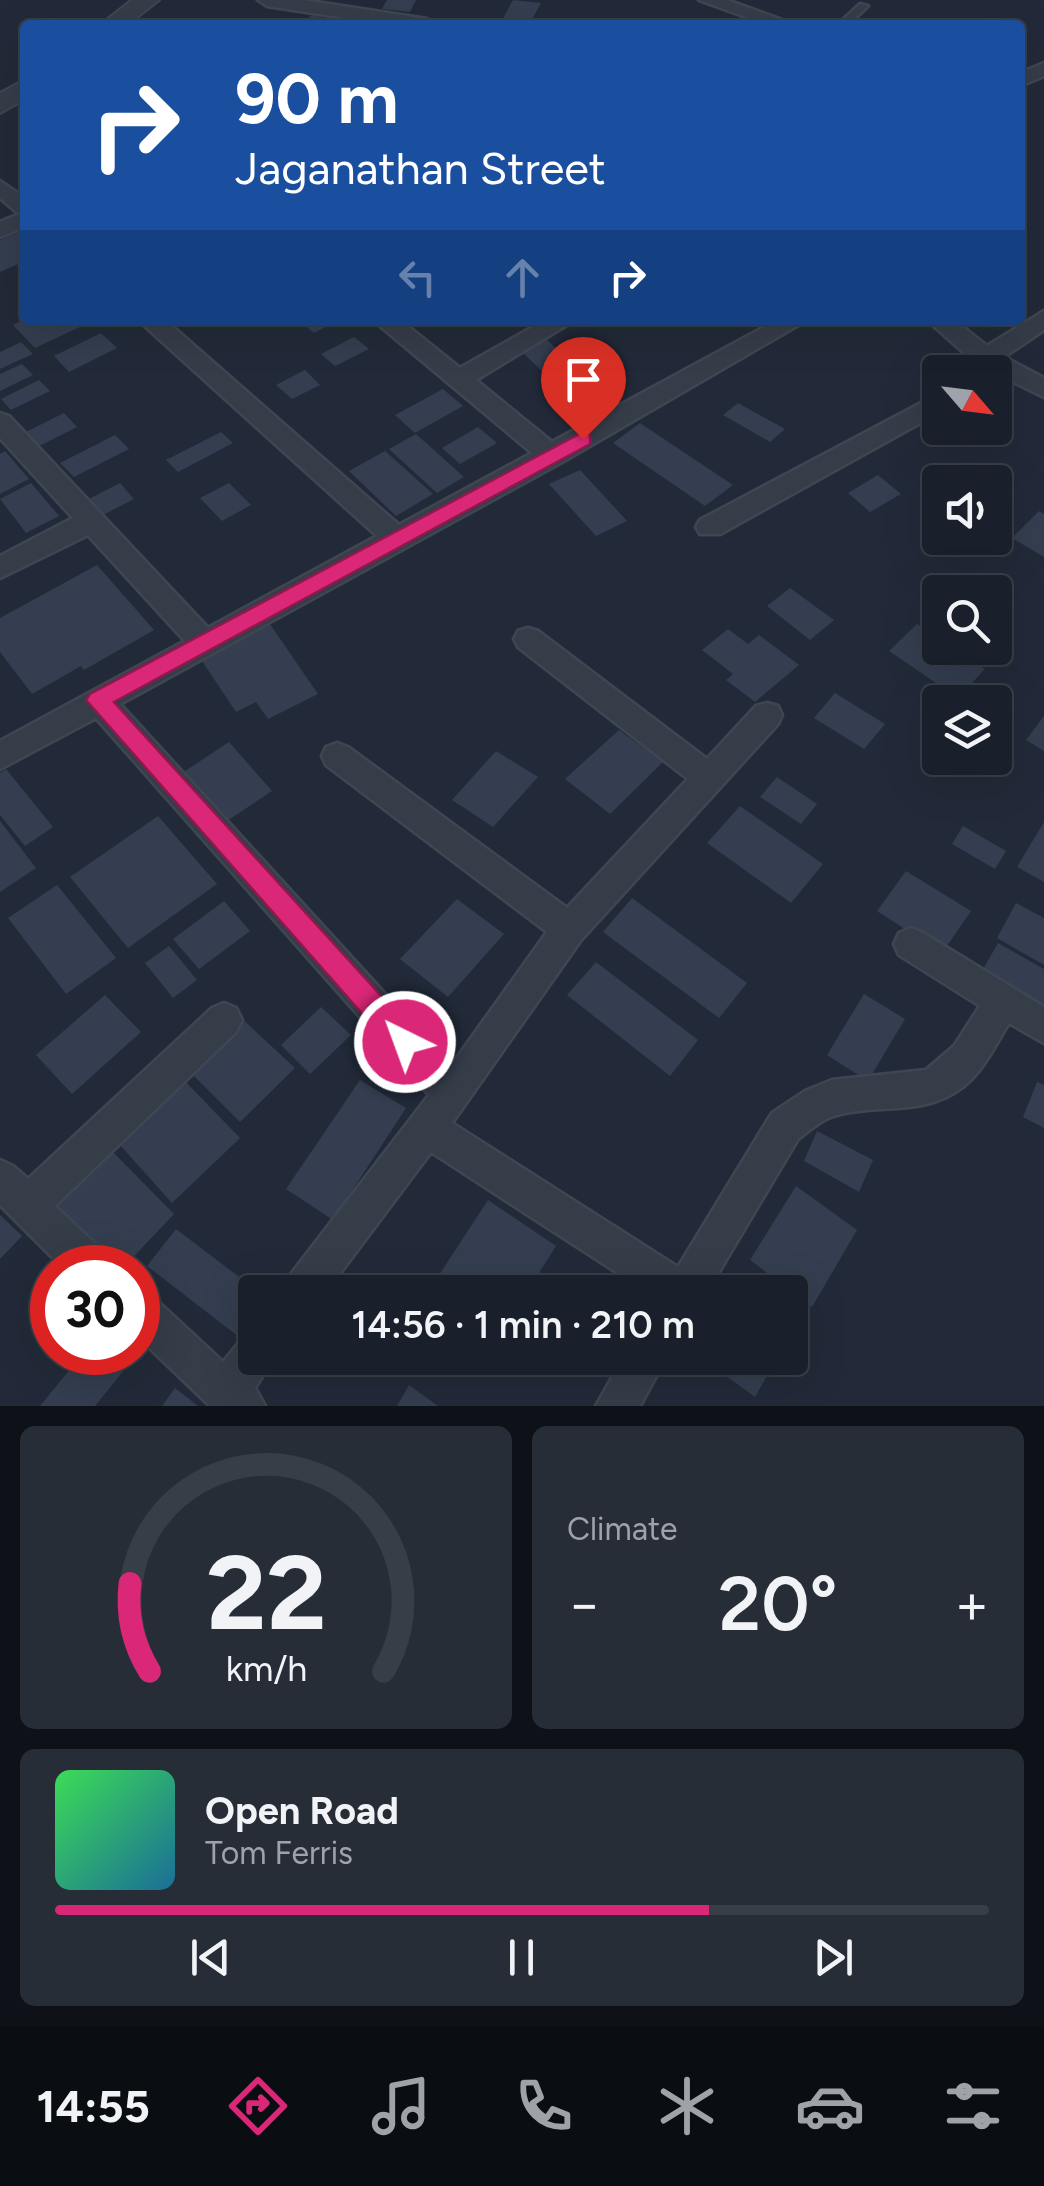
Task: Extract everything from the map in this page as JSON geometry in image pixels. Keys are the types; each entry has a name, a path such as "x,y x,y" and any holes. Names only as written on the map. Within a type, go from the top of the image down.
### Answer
{"street":[{"path":"119,20 147,0"},
{"path":"267,0 395,20"},
{"path":"708,0 770,20"},
{"path":"290,20 308,6"},
{"path":"0,187 20,205"},
{"path":"1005,355 1044,319"},
{"path":"156,325 398,539"},
{"path":"392,325 553,456"},
{"path":"459,380 554,325"},
{"path":"0,756 786,325"},
{"path":"944,325 980,355"},
{"path":"1012,375 1044,389"},
{"path":"710,527 922,411"},
{"path":"5,436 91,520 204,643"},
{"path":"0,568 91,520"},
{"path":"528,639 710,779"},
{"path":"98,700 452,1094"},
{"path":"315,1275 452,1094 568,930 767,715"},
{"path":"337,756 568,930"},
{"path":"911,944 1044,1026"},
{"path":"693,1275 785,1126 809,1108 838,1096 905,1094 929,1089 956,1071 1002,1002"},
{"path":"68,1245 13,1193 224,1020"},
{"path":"426,1128 656,1275"},
{"path":"160,1330 235,1399 246,1375"},
{"path":"617,1406 636,1375"}],"lane":[{"path":"848,20 863,6"}],"building":[{"path":"387,0 416,0 410,12 382,9"},
{"path":"513,0 541,3 532,20 502,20"},
{"path":"20,232 20,263 0,272 0,240"},
{"path":"20,322 20,325 84,325 35,348 13,325"},
{"path":"304,325 329,325 314,333"},
{"path":"101,333 117,348 69,372 54,356"},
{"path":"354,337 369,349 335,366 321,354"},
{"path":"545,338 577,368 551,380 519,349"},
{"path":"21,342 33,354 0,369 0,352"},
{"path":"22,364 33,375 0,391 0,374"},
{"path":"305,370 320,385 292,399 276,385"},
{"path":"39,380 50,391 11,410 1,399"},
{"path":"443,389 463,406 415,433 395,415"},
{"path":"738,403 785,429 770,442 723,415"},
{"path":"64,413 77,427 33,449 20,435"},
{"path":"640,423 733,485 705,506 613,443"},
{"path":"478,427 497,443 460,464 442,448"},
{"path":"221,432 233,443 178,472 166,460"},
{"path":"416,434 464,477 437,493 389,449"},
{"path":"115,435 129,449 74,477 60,463"},
{"path":"5,451 29,479 0,494 0,454"},
{"path":"385,451 433,494 396,516 349,471"},
{"path":"580,470 627,521 596,536 549,484"},
{"path":"878,475 901,494 870,512 848,493"},
{"path":"31,483 59,516 26,533 0,499"},
{"path":"120,483 134,499 99,517 85,501"},
{"path":"229,483 251,505 222,521 200,498"},
{"path":"1039,511 1044,514 1044,557 1012,538"},
{"path":"97,565 154,630 32,694 0,652 0,618"},
{"path":"790,588 834,620 810,640 767,606"},
{"path":"270,624 318,694 268,719 256,702 236,712 200,658"},
{"path":"917,624 922,627 922,665 979,665 985,669 970,685 939,685 889,651"},
{"path":"728,629 748,644 759,635 799,665 755,702 726,680 733,674 702,650"},
{"path":"835,693 885,724 864,749 814,718"},
{"path":"1044,716 1044,751 1026,740"},
{"path":"619,730 663,762 610,814 565,779"},
{"path":"229,742 272,791 221,825 179,775"},
{"path":"496,751 538,777 493,827 452,800"},
{"path":"6,769 53,827 25,846 0,815 0,773"},
{"path":"777,777 817,804 801,824 760,797"},
{"path":"740,806 823,864 791,903 707,843"},
{"path":"158,816 217,884 128,948 70,877"},
{"path":"0,821 36,868 0,892"},
{"path":"1044,822 1044,882 1017,867"},
{"path":"963,826 1006,851 995,869 952,844"},
{"path":"906,871 971,911 942,953 877,911"},
{"path":"57,885 116,958 66,994 8,918"},
{"path":"632,898 747,983 719,1018 603,932"},
{"path":"457,899 504,934 448,997 400,959"},
{"path":"224,901 250,931 199,969 173,939"},
{"path":"1016,903 1044,918 1044,965 997,938"},
{"path":"998,943 1044,969 1044,1006 982,971"},
{"path":"169,946 197,980 173,998 145,963"},
{"path":"596,962 698,1040 670,1076 567,995"},
{"path":"864,994 905,1019 868,1081 827,1055"},
{"path":"105,995 141,1032 72,1094 36,1055"},
{"path":"321,1007 351,1035 310,1074 281,1045"},
{"path":"239,1016 295,1068 240,1122 185,1067"},
{"path":"178,1074 240,1138 172,1203 111,1135"},
{"path":"360,1080 406,1108 333,1220 286,1189"},
{"path":"1037,1082 1044,1085 1044,1128 1023,1117"},
{"path":"817,1131 873,1160 859,1192 804,1161"},
{"path":"104,1143 174,1214 145,1245 82,1245 42,1203"},
{"path":"796,1186 857,1230 812,1307 808,1304 808,1275 770,1275 750,1260"},
{"path":"488,1200 556,1246 538,1275 439,1275"},
{"path":"0,1215 22,1236 0,1259"},
{"path":"176,1229 238,1276 238,1336 160,1276 160,1249"},
{"path":"65,1375 120,1375 95,1406 40,1406"},
{"path":"725,1375 767,1375 755,1397"},
{"path":"409,1385 438,1406 397,1406"},
{"path":"175,1388 198,1406 162,1406"}],"route":[{"path":"405,1042 98,700 583,439"}]}
